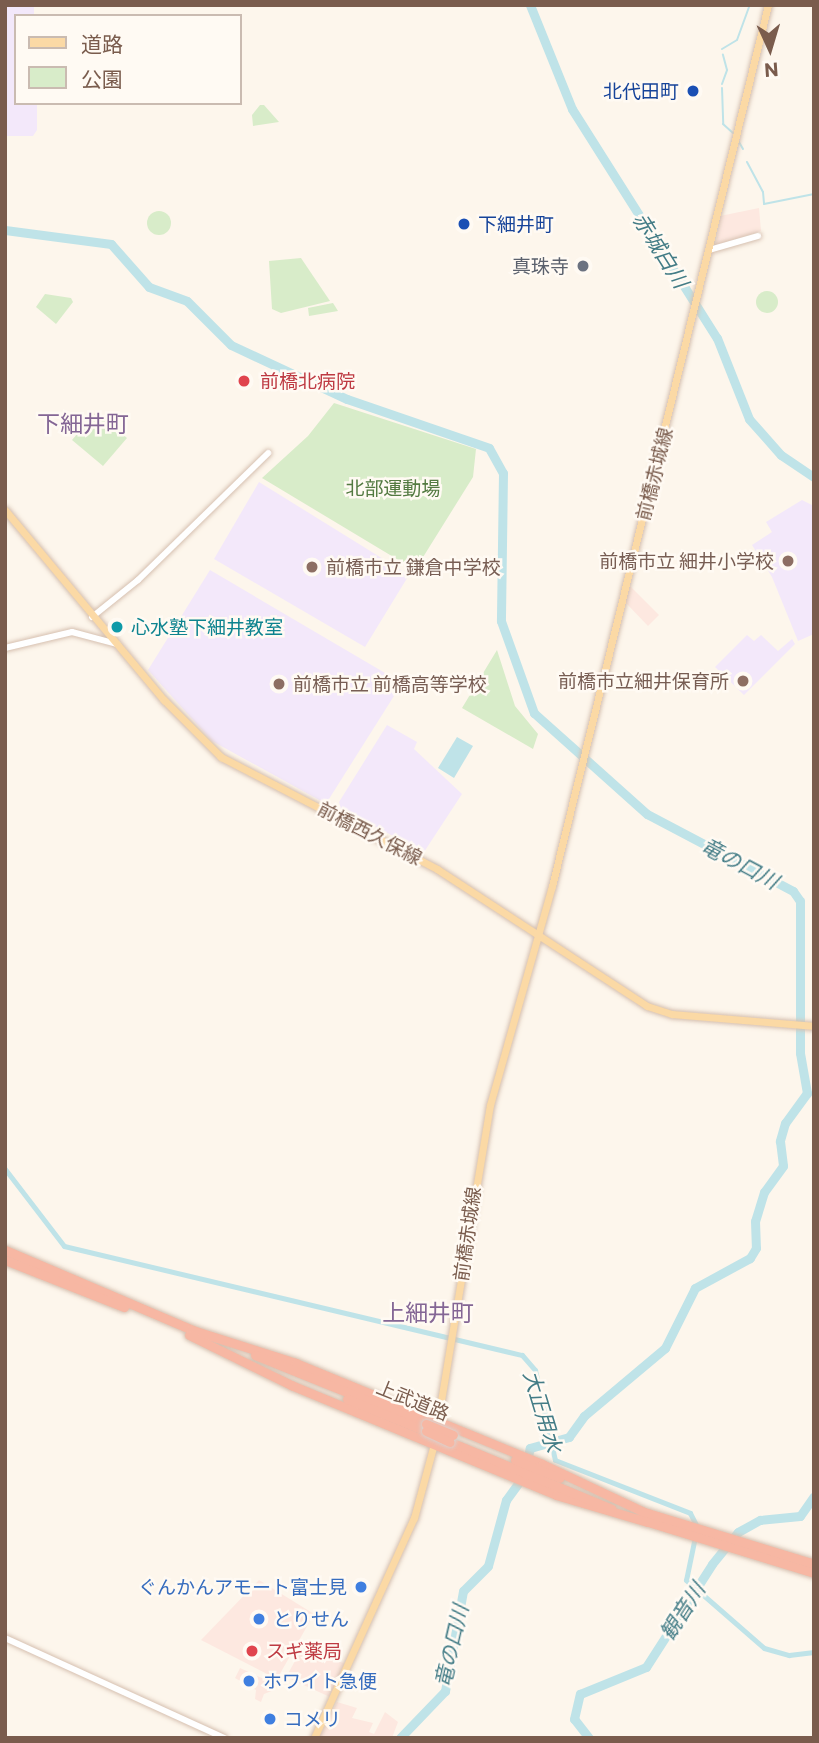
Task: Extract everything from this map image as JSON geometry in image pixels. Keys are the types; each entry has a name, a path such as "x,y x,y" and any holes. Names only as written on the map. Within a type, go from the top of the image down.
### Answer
{"highway":[{"name":"上武道路","path":"5,1250 191,1332"},
{"name":"上武道路","path":"5,1260 426,1428 536,1469 647,1518 814,1573"},
{"path":"191,1332 296,1363 437,1421 520,1463 647,1518"},
{"path":"191,1332 291,1385 586,1506 647,1518"},
{"name":"上武道路","path":"747,1551 814,1564"}],"main road":[{"path":"709,250 768,5"},
{"name":"前橋赤城線","path":"314,1738 414,1518 435,1444 490,1105 538,937 709,250"},
{"name":"前橋西久保線","path":"5,510 138,670 221,757 437,869 538,937 662,1012 810,1025"}],"street":[{"path":"709,250 758,236"},
{"path":"92,617 138,580 268,453"},
{"path":"5,648 72,632 117,644"},
{"path":"5,1638 224,1738"}],"shaded area":[{"path":"5,5 34,5 34,14 14,14 14,105 37,105 37,130 33,136 5,136"},
{"path":"759,208 761,231 716,245 720,216"},
{"name":"前橋市立 鎌倉中学校","path":"259,482 409,575 365,647 214,559"},
{"name":"前橋市立 細井小学校","path":"802,500 814,506 814,634 798,641 772,577 752,545 772,532 766,522"},
{"name":"前橋市立 前橋高等学校","path":"210,570 397,680 399,688 329,799 321,801 212,741 148,670"},
{"path":"629,585 659,615 648,626 625,602"},
{"path":"747,635 754,641 761,635 778,651 792,639 795,644 744,695 715,667"},
{"path":"387,725 417,742 414,749 462,794 424,852 341,809 339,802"},
{"path":"259,1580 314,1614 277,1679 201,1640"},
{"path":"303,1647 346,1664 330,1697 286,1677"},
{"path":"240,1668 275,1684 274,1690 264,1694 261,1702 255,1699 256,1690 235,1678"},
{"path":"337,1702 357,1708 352,1718 373,1723 369,1732 374,1734 385,1712 398,1722 392,1738 319,1738"}],"green space":[{"path":"260,105 264,105 279,122 253,126 252,115"},
{"path":"159,211 168,214 171,223 168,232 159,235 150,232 147,223 150,214"},
{"path":"301,258 330,301 281,313 272,309 269,261"},
{"path":"767,291 775,294 778,302 775,310 767,313 759,310 756,302 759,294"},
{"path":"45,294 71,298 73,302 56,324 36,307"},
{"path":"333,303 338,311 309,316 308,308"},
{"name":"北部運動場","path":"334,403 476,449 473,477 415,570 262,478 308,436"},
{"path":"96,412 127,438 103,466 72,440"},
{"path":"497,650 515,706 538,734 533,749 462,708"}],"water":[{"path":"457,737 473,746 454,778 438,768"}],"waterway":[{"name":"赤城白川","path":"530,5 572,109 717,338 749,419 781,455 814,477"},
{"path":"722,49 737,40 750,5"},
{"path":"722,84 727,70 723,55"},
{"path":"722,88 723,124 733,133"},
{"path":"739,142 743,149"},
{"path":"747,162 763,192 764,204 814,194"},
{"name":"竜の口川","path":"5,230 111,244 149,287 187,301 231,345 347,399 489,448 503,473 501,621 534,713 647,814 793,891 800,901 800,1053 807,1093 785,1123 780,1141 783,1166 764,1192 755,1221 756,1248 750,1258 695,1288 665,1348 584,1416 569,1437 530,1448 522,1478 506,1500 488,1566 463,1591 445,1691 400,1738"},
{"name":"大正用水","path":"5,1169 64,1246 522,1355 535,1370 555,1460 690,1513 697,1527 686,1580 764,1648 789,1655 814,1652"},
{"name":"観音川","path":"589,1738 574,1719 580,1694 646,1667 712,1564 738,1532 760,1520 800,1516 814,1496"}],"place":[{"name":"北代田町","path":"693,91"},
{"name":"下細井町","path":"464,224"},
{"name":"真珠寺","path":"583,266"},
{"name":"前橋北病院","path":"244,381"},
{"name":"前橋市立 細井小学校","path":"788,561"},
{"name":"前橋市立 鎌倉中学校","path":"312,567"},
{"name":"心水塾下細井教室","path":"117,627"},
{"name":"前橋市立細井保育所","path":"743,681"},
{"name":"前橋市立 前橋高等学校","path":"279,684"},
{"name":"ぐんかんアモート富士見","path":"361,1587"},
{"name":"とりせん","path":"259,1619"},
{"name":"スギ薬局","path":"252,1651"},
{"name":"ホワイト急便","path":"249,1681"},
{"name":"コメリ","path":"270,1719"}],"district":[{"name":"下細井町","path":"83,423"},
{"name":"上細井町","path":"428,1312"}]}
